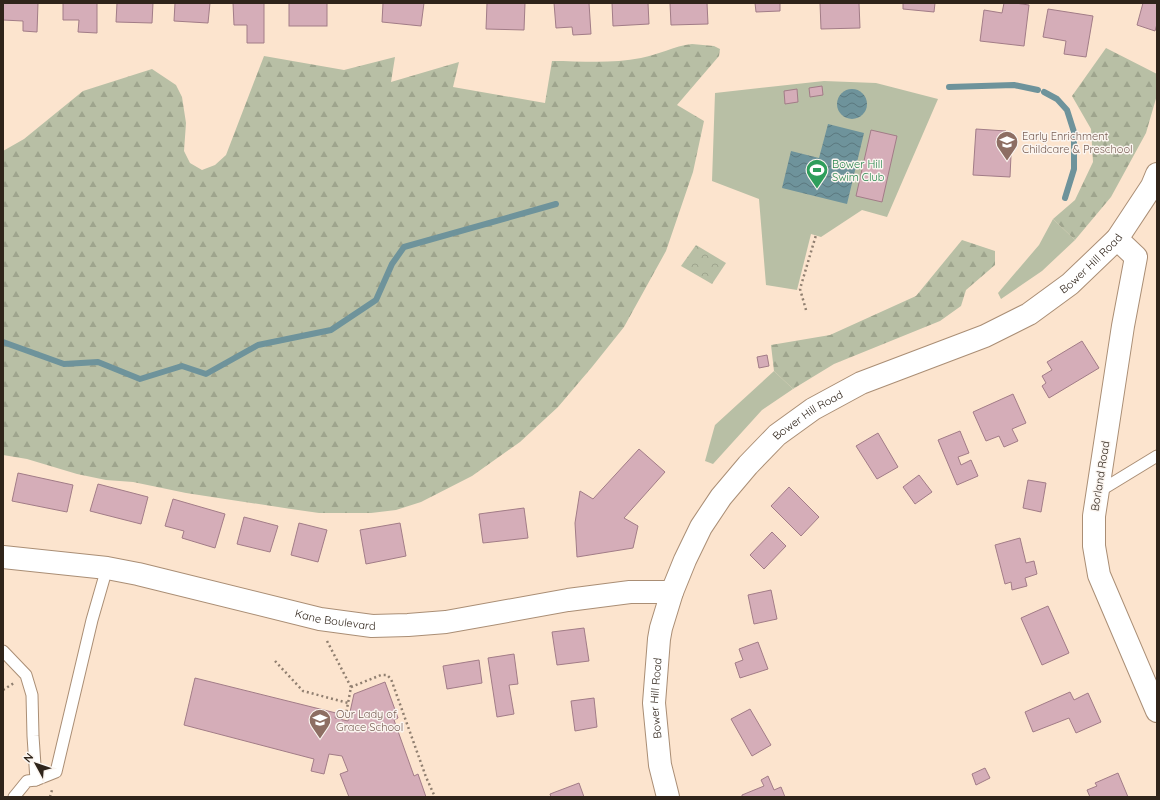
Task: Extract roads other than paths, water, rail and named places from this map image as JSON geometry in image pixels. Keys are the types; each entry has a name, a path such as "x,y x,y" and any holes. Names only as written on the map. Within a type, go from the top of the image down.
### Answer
{"street":[{"name":"Bower Hill Road","path":"668,797 660,765 654,703 659,639 672,592 685,560 701,527 721,497 748,464 777,435 813,409 861,383 985,336 1029,314 1070,284 1117,239 1155,184"},
{"name":"Borland Road","path":"1117,239 1136,257 1123,326 1094,516 1094,546 1099,575 1157,711"},
{"name":"Kane Boulevard","path":"3,557 107,568 138,574 320,619 372,626 446,622 568,600 630,592 672,592"}],"lane":[{"path":"1098,492 1157,456"},
{"path":"14,797 27,781 36,780 56,772 92,620 107,568"},
{"path":"3,651 26,675 32,695 36,780"}],"water":[{"path":"852,89 858,90 866,98 866,110 858,118 852,119 846,118 838,110 837,104 838,98 846,90"},
{"path":"828,124 864,133 847,204 782,188 791,151 819,158"}],"waterway":[{"path":"949,87 1014,85 1038,90"},
{"path":"1044,92 1057,99 1067,110 1074,132 1074,169 1065,198"},
{"path":"3,342 64,364 98,362 140,379 182,366 206,374 258,345 331,330 376,300 392,264 404,247 556,204"}],"place":[{"name":"Early Enrichment Childcare & Preschool","path":"1007,162"},
{"name":"Bower Hill Swim Club","path":"817,190"},
{"name":"Our Lady of Grace School","path":"320,740"}]}
